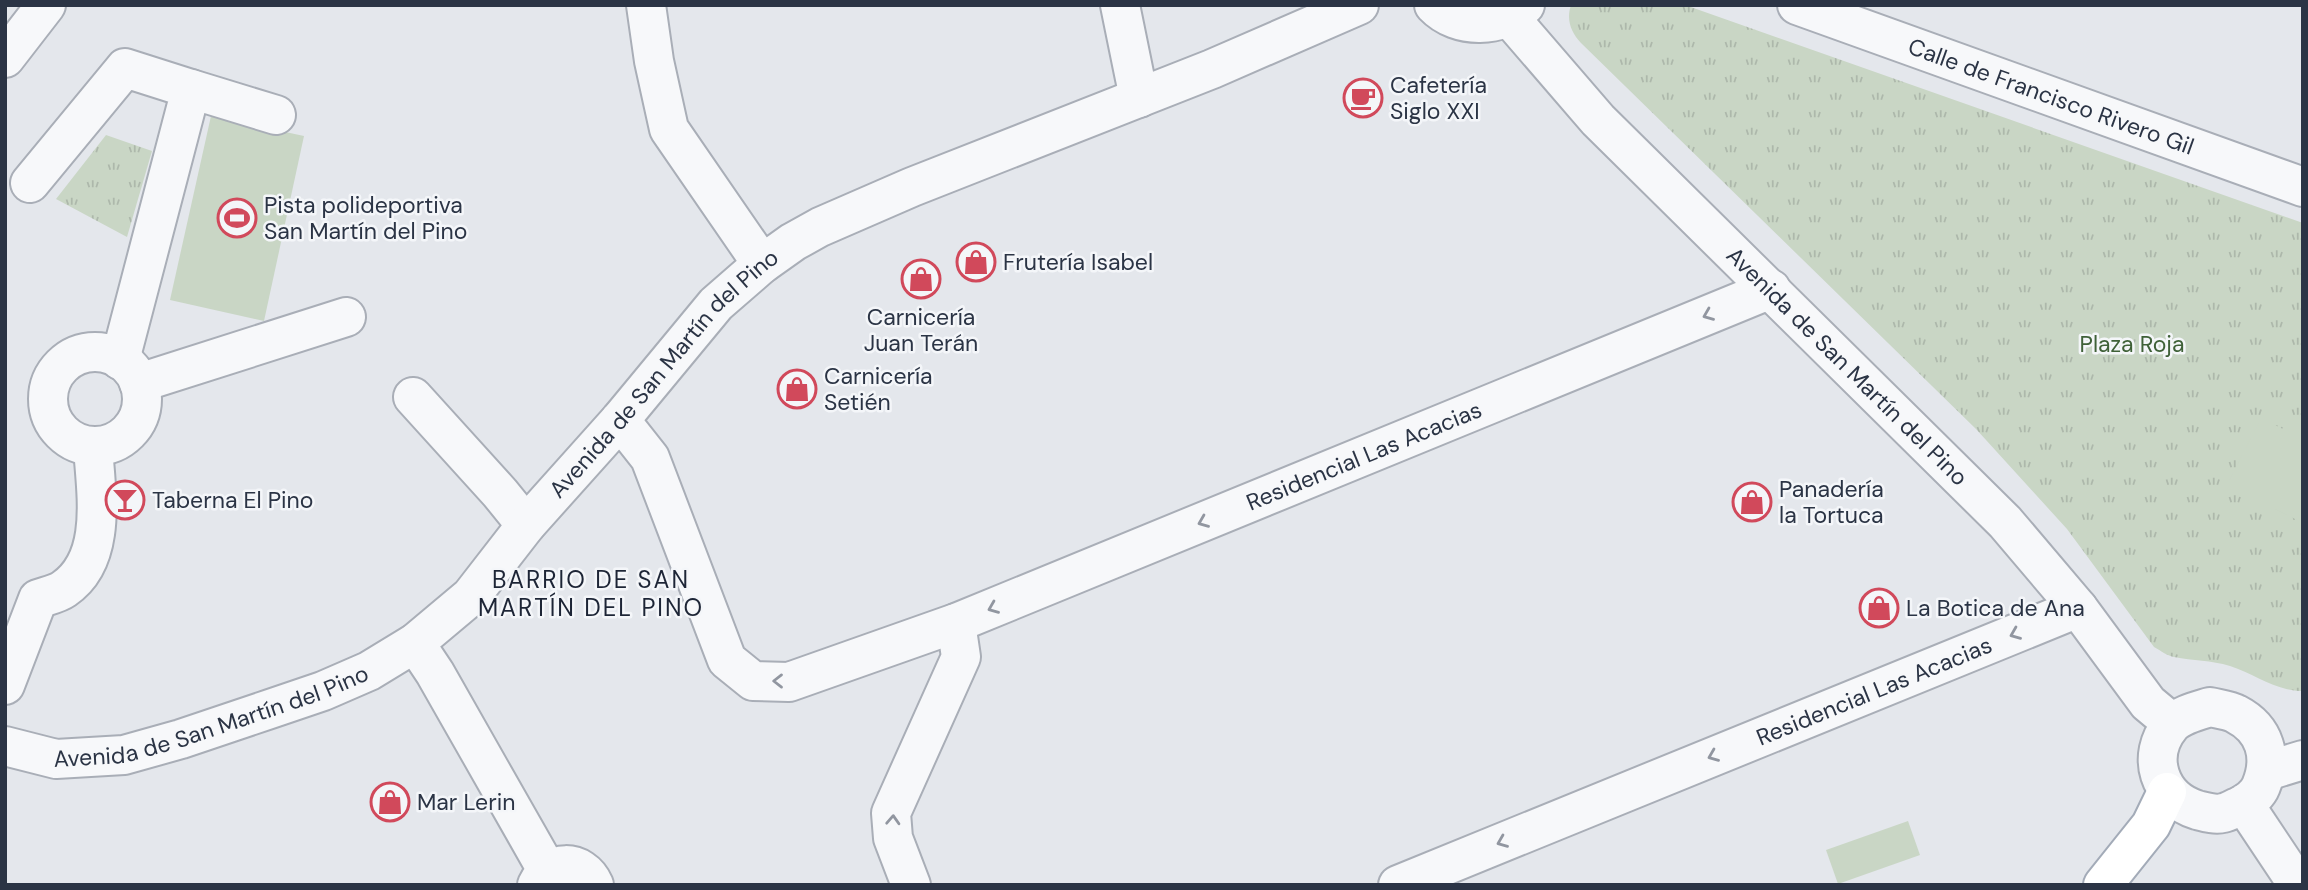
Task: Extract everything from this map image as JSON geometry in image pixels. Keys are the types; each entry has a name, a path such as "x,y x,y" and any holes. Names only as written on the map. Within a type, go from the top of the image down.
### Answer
{"main road":[{"path":"2103,885 2151,825 2167,792"}],"street":[{"path":"5,58 46,5"},
{"path":"646,5 654,61 669,129 762,264"},
{"path":"1121,5 1139,98"},
{"name":"Avenida de San Martín del Pino","path":"5,746 56,759 124,755 181,739 323,691 369,671 415,643 471,596 526,525 620,420 716,304 762,264 793,242 820,227 889,197 1213,69 1359,5"},
{"path":"1434,5 1440,11 1468,23 1496,22 1518,12"},
{"name":"Calle de Francisco Rivero Gil","path":"1797,5 2303,187"},
{"name":"Avenida de San Martín del Pino","path":"1518,12 1598,120 2005,522 2078,608 2148,703 2172,723"},
{"path":"30,183 125,68 276,115"},
{"path":"129,371 191,89"},
{"name":"Residencial Las Acacias","path":"620,420 650,458 727,660 753,681 789,682 956,623 1772,289"},
{"path":"129,371 346,317"},
{"path":"89,353 106,353 129,371 142,398 140,413 133,427 122,438 108,445 93,447 65,436 55,424 49,410 48,394 52,379 61,366 89,353"},
{"path":"413,397 526,525"},
{"path":"5,685 38,599 64,589 83,569 94,549 96,496 93,447"},
{"name":"Residencial Las Acacias","path":"1398,885 2078,608"},
{"path":"911,885 893,838 891,813 961,657 956,623"},
{"path":"415,643 435,673 542,878 566,864 584,871 594,885"},
{"path":"2210,707 2236,713 2253,729 2266,746 2267,771 2258,793 2244,804 2223,813 2206,813 2186,806 2167,792 2157,770 2158,750 2172,723 2210,707"},
{"path":"2267,771 2303,760"},
{"path":"2244,804 2298,885"}],"green space":[{"name":"Plaza Roja","path":"1571,5 1685,5 2303,223 2303,691 2274,685 2223,664 2172,656 2154,647 2067,529 1976,429 1581,43 1570,26"},
{"name":"Pista polideportiva San Martín del Pino","path":"211,116 304,136 264,321 170,300"},
{"path":"106,135 152,151 127,237 56,199"},
{"path":"2261,418 2303,439 2303,523 2227,485"},
{"path":"1908,821 1920,855 1838,884 1826,850"}],"place":[{"name":"Cafetería Siglo XXI","path":"1363,98"},
{"name":"Pista polideportiva San Martín del Pino","path":"237,218"},
{"name":"Frutería Isabel","path":"976,262"},
{"name":"Carnicería Juan Terán","path":"921,279"},
{"name":"Carnicería Setién","path":"797,389"},
{"name":"Taberna El Pino","path":"125,500"},
{"name":"Panadería la Tortuca","path":"1752,502"},
{"name":"La Botica de Ana","path":"1879,608"},
{"name":"Mar Lerin","path":"390,802"}],"district":[{"name":"BARRIO DE SAN MARTÍN DEL PINO","path":"591,594"}]}
